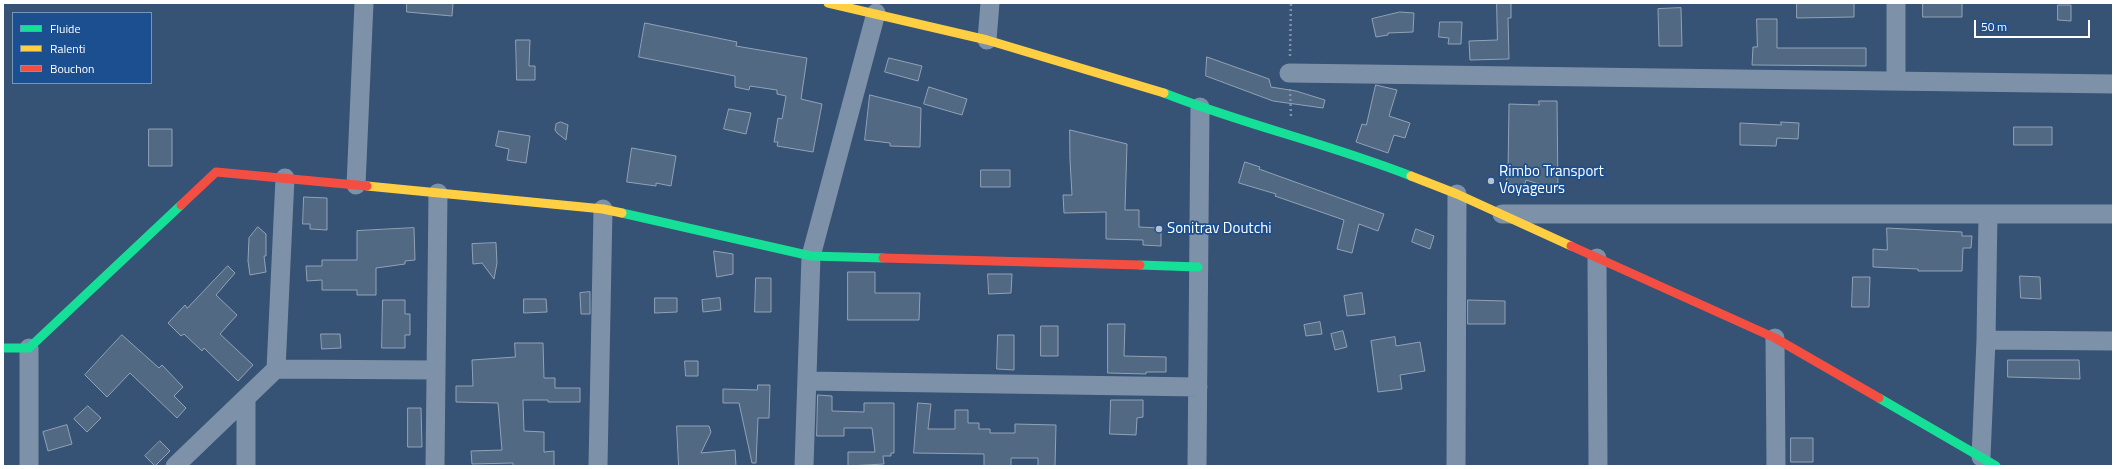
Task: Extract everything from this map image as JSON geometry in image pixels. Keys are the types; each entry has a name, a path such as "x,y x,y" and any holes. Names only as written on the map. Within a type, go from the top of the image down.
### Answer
{"main road":[{"path":"828,3 987,40 1157,90 1200,107 1368,159 1457,194 1776,338 1988,461"},
{"path":"3,348 29,348 216,172 603,209 811,256 1198,267"}],"street":[{"path":"356,185 364,3"},
{"path":"987,40 990,3"},
{"path":"1896,3 1896,81"},
{"path":"804,466 811,256 876,13"},
{"path":"1289,72 2113,84"},
{"path":"1197,466 1200,107"},
{"path":"175,466 191,458 276,369 285,178"},
{"path":"435,466 438,193"},
{"path":"1456,466 1457,194"},
{"path":"598,466 603,209"},
{"path":"1501,214 2113,214"},
{"path":"1988,214 1986,340 1988,461"},
{"path":"1597,258 1598,466"},
{"path":"1776,338 1776,466"},
{"path":"1986,340 2113,341"},
{"path":"29,348 29,466"},
{"path":"276,369 436,370"},
{"path":"807,381 1198,387"},
{"path":"246,399 246,466"}],"building":[{"path":"407,3 453,3 452,16 407,12"},
{"path":"1497,3 1511,3 1511,18 1508,18 1509,59 1470,60 1469,41 1497,40"},
{"path":"1797,3 1854,3 1854,17 1797,18"},
{"path":"1923,3 1962,3 1962,17 1923,17"},
{"path":"2058,5 2071,5 2071,21 2058,20"},
{"path":"1681,8 1682,46 1659,46 1658,9"},
{"path":"1400,12 1414,13 1413,32 1388,33 1388,35 1376,37 1372,19"},
{"path":"1757,19 1777,19 1777,48 1866,48 1866,66 1752,65 1753,47 1757,47"},
{"path":"1440,22 1462,22 1461,44 1448,44 1449,38 1439,37"},
{"path":"645,23 737,42 736,46 807,58 801,99 822,104 813,152 777,146 778,142 774,142 778,118 782,119 786,96 777,94 777,90 750,86 749,90 735,87 735,76 639,57"},
{"path":"516,40 530,40 529,66 535,66 535,80 517,80"},
{"path":"1207,57 1269,79 1271,87 1296,91 1325,100 1323,108 1273,101 1206,76"},
{"path":"889,58 922,66 918,81 885,72"},
{"path":"1376,85 1397,90 1389,116 1410,123 1405,138 1394,135 1388,153 1356,142 1362,124 1366,125"},
{"path":"929,87 967,99 962,115 924,104"},
{"path":"870,95 921,108 920,147 890,146 890,143 865,140"},
{"path":"1539,101 1557,101 1558,190 1526,180 1524,188 1506,182 1508,175 1509,104 1539,105"},
{"path":"729,109 751,113 746,134 724,129"},
{"path":"561,122 568,125 566,140 555,130 556,124"},
{"path":"1781,122 1799,123 1798,139 1777,138 1776,146 1740,145 1740,123 1781,125"},
{"path":"2014,127 2052,127 2052,145 2014,145"},
{"path":"149,129 172,129 172,166 149,166"},
{"path":"1070,130 1127,144 1125,210 1139,210 1139,227 1161,228 1161,246 1143,245 1143,240 1106,239 1106,212 1064,213 1063,195 1072,195"},
{"path":"499,131 530,136 526,163 507,160 509,149 496,146"},
{"path":"632,148 676,156 671,186 656,183 656,186 627,182"},
{"path":"1245,162 1260,167 1259,169 1384,214 1378,231 1359,224 1352,253 1337,249 1344,220 1275,196 1276,194 1239,183"},
{"path":"981,170 1010,170 1010,187 981,187"},
{"path":"304,197 327,198 327,230 310,229 310,224 303,224"},
{"path":"258,227 266,234 266,256 264,256 266,272 250,275 248,261 249,238"},
{"path":"414,228 415,260 405,261 405,264 376,268 376,295 357,295 357,290 322,290 322,280 307,281 306,266 322,266 322,260 357,260 357,231"},
{"path":"1887,228 1962,232 1962,236 1972,236 1971,248 1963,248 1962,271 1918,271 1918,269 1873,267 1873,249 1887,250"},
{"path":"1416,229 1434,236 1430,249 1412,242"},
{"path":"496,243 497,263 494,279 482,263 473,264 472,244"},
{"path":"714,251 733,254 733,274 717,277"},
{"path":"228,266 235,273 216,295 237,315 220,334 253,365 238,381 204,348 202,351 184,334 181,336 168,323 185,305 187,308"},
{"path":"848,272 875,272 875,293 920,293 919,320 848,320"},
{"path":"988,274 1012,274 1011,293 989,294"},
{"path":"2020,276 2040,277 2041,299 2021,298"},
{"path":"1853,277 1870,277 1869,307 1852,307"},
{"path":"756,278 771,278 771,312 755,312"},
{"path":"590,292 590,314 581,314 580,293"},
{"path":"1362,293 1365,314 1347,316 1344,296"},
{"path":"655,298 677,298 677,312 655,313"},
{"path":"720,298 721,310 703,312 702,300"},
{"path":"524,299 546,299 547,312 524,313"},
{"path":"383,300 405,300 405,314 410,314 410,335 405,335 405,348 382,348"},
{"path":"1468,300 1505,301 1505,324 1468,324"},
{"path":"1320,322 1322,334 1306,336 1304,325"},
{"path":"1108,324 1125,324 1124,356 1166,357 1166,372 1146,372 1146,374 1108,373"},
{"path":"1041,326 1058,326 1058,356 1041,356"},
{"path":"1343,331 1347,347 1335,350 1331,334"},
{"path":"321,334 340,334 341,348 322,349"},
{"path":"122,335 159,368 162,365 183,387 174,396 186,408 177,418 130,373 107,397 85,375"},
{"path":"998,335 1014,335 1014,370 997,369"},
{"path":"1395,337 1396,346 1420,342 1425,371 1400,375 1402,389 1378,392 1371,341"},
{"path":"515,343 543,343 544,378 555,378 555,388 580,388 580,402 523,400 524,431 544,432 544,452 554,451 554,466 513,466 513,463 472,464 471,451 502,450 498,403 456,402 456,386 473,386 472,360 515,357"},
{"path":"2008,360 2079,360 2080,379 2008,377"},
{"path":"685,361 698,361 698,376 686,376"},
{"path":"758,385 770,385 769,418 758,418 756,463 752,463 739,403 723,403 723,389 757,390"},
{"path":"818,395 832,396 832,411 864,412 864,403 894,403 894,453 891,453 891,456 883,456 884,464 848,466 848,452 875,452 872,428 844,428 844,436 817,436"},
{"path":"1111,400 1143,400 1143,417 1137,418 1136,435 1110,434"},
{"path":"918,403 931,404 928,429 955,429 955,410 968,410 968,423 979,423 979,429 990,429 990,433 1015,433 1015,424 1056,425 1055,466 1038,466 1038,458 1011,458 1011,466 984,466 984,454 914,453"},
{"path":"88,406 101,418 87,432 74,419"},
{"path":"408,408 421,408 422,447 408,447"},
{"path":"67,425 72,444 48,451 43,432"},
{"path":"677,426 709,426 711,432 701,453 735,450 736,466 679,466"},
{"path":"1791,438 1813,438 1813,462 1791,462"},
{"path":"160,441 170,451 155,466 145,456"}],"traffic: fast":[{"path":"1164,93 1225,115 1350,154 1411,176"},
{"path":"3,348 29,348 181,205"},
{"path":"622,213 811,256 883,258"},
{"path":"1140,265 1198,267"},
{"path":"1879,398 1996,466"}],"traffic: slow":[{"path":"828,3 987,40 1164,93"},
{"path":"1411,176 1457,194 1571,246"},
{"path":"367,186 603,209 622,213"}],"traffic: jam":[{"path":"181,205 216,172 367,186"},
{"path":"1571,246 1775,338 1879,398"},
{"path":"883,258 1140,265"}],"place":[{"name":"Rimbo Transport Voyageurs","path":"1491,181"},
{"name":"Sonitrav Doutchi","path":"1159,229"}]}
